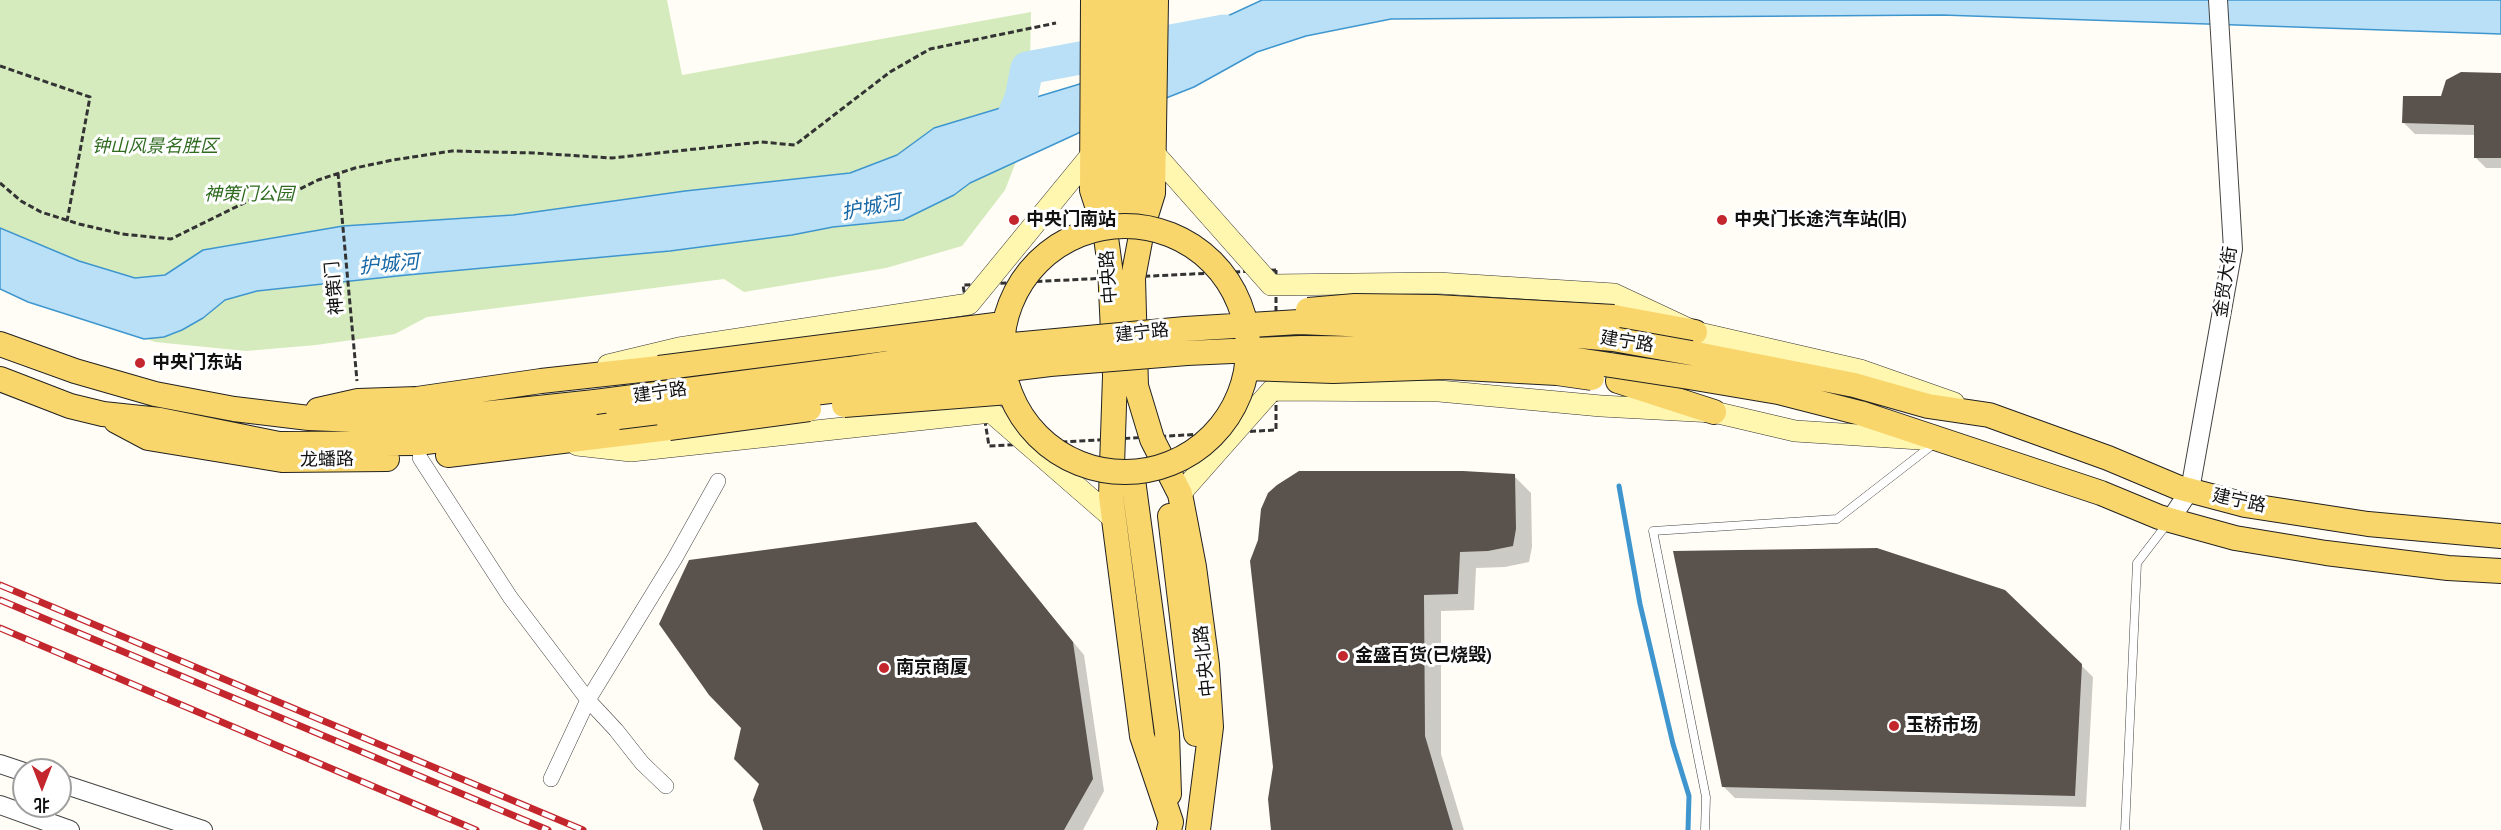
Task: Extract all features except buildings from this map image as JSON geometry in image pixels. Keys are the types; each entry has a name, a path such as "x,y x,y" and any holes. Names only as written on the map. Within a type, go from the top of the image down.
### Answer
{"main road":[{"name":"中央路","path":"1124,3 1155,103 1153,193 1143,225 1133,278 1136,386 1152,439 1180,494"},
{"name":"中央路","path":"1114,519 1111,496 1115,376 1110,267 1105,230 1092,190 1092,154 1093,105 1124,3"},
{"path":"1123,226 1124,3"},
{"path":"1154,153 1271,285 1438,283 1614,294 1692,354"},
{"path":"541,381 679,348 969,304 1092,154"},
{"path":"1123,226 1170,234 1203,253 1228,280 1244,314 1248,341 1247,368 1237,400 1219,428 1194,451 1164,466 1132,472 1093,468 1057,452 1028,426 1009,392 1001,358 1004,324 1017,288 1041,258 1074,236 1123,226"},
{"path":"1244,314 1355,306 1436,307 1614,317 1692,354"},
{"name":"建宁路","path":"301,442 402,432 595,402 991,348 1185,328 1299,322 1514,331 1613,339 1854,385 1928,406 1989,415 2190,490 2245,505 2368,524 2501,536"},
{"path":"0,344 75,371 155,394 234,409 292,416 358,401 417,399 541,381 1004,324"},
{"name":"建宁路","path":"1692,354 1778,392 1860,413 2101,493 2170,520 2235,538 2326,553 2448,568 2501,571"},
{"path":"1247,368 1333,371 1445,367 1557,374 1618,381 1714,412 1796,431 1939,440"},
{"name":"龙蟠路","path":"0,379 70,406 103,414 160,420 279,444 301,442"},
{"path":"1180,494 1272,390 1439,391 1601,406 1714,412"},
{"name":"龙蟠路","path":"103,414 148,438 282,460 420,459 870,402 1009,392"},
{"path":"558,443 631,451 991,412 1114,519 1142,736 1170,826"},
{"name":"建宁路","path":"292,416 402,432"},
{"path":"1164,466 1196,730 1199,825"},
{"path":"1132,472 1167,733 1170,826"},
{"name":"中央北路","path":"1180,494 1194,567 1207,665 1211,728 1199,825"}],"street":[{"name":"金贸大街","path":"2170,520 2190,490 2233,249 2218,0"},
{"path":"420,459 481,555 588,700 642,763 666,786"},
{"path":"551,779 588,700 675,558 718,481"},
{"path":"72,787 203,830"},
{"path":"0,805 70,830"}],"lane":[{"path":"1705,830 1706,797 1653,531 1837,519 1939,440"},
{"path":"2125,830 2137,563 2170,520"}],"path":[{"path":"0,183 21,201 40,212 122,234 171,239 254,198 290,194 318,180 393,160 452,152 534,153 612,158 761,142 795,145 890,72 930,49 1056,23"},
{"path":"0,66 90,97 68,220"},
{"name":"神策门","path":"338,174 358,401"}],"green space":[{"name":"神策门公园","path":"0,0 667,0 682,75 1031,12 1030,63 1037,73 1029,84 1028,116 1019,154 1005,190 962,246 886,268 744,292 724,279 427,317 395,334 316,345 246,351 155,342 0,285"}],"water":[{"path":"1262,0 2501,0 2501,34 1942,15 1391,19 1306,36 1257,52 1194,87 1085,130 970,183 954,195 903,220 833,227 792,235 670,251 257,291 225,300 203,318 182,330 164,337 144,339 28,302 0,289 0,228 79,261 135,278 165,275 203,250 343,226 513,215 685,191 850,173 897,155 934,128 1083,83"}],"waterway":[{"name":"护城河","path":"1002,144 1021,98 1027,68 1224,31"},
{"path":"1619,486 1640,604 1673,744 1689,796 1688,830"}],"railway":[{"path":"0,585 583,830"},
{"path":"0,600 548,830"},
{"path":"0,628 476,830"}],"place":[{"name":"中央门南站","path":"1014,220"},
{"name":"中央门长途汽车站(旧)","path":"1722,220"},
{"name":"中央门东站","path":"140,363"},
{"name":"金盛百货(已烧毁)","path":"1343,656"},
{"name":"南京商厦","path":"884,668"},
{"name":"玉桥市场","path":"1894,726"}],"park label":[{"name":"钟山风景名胜区","path":"155,147"}]}
